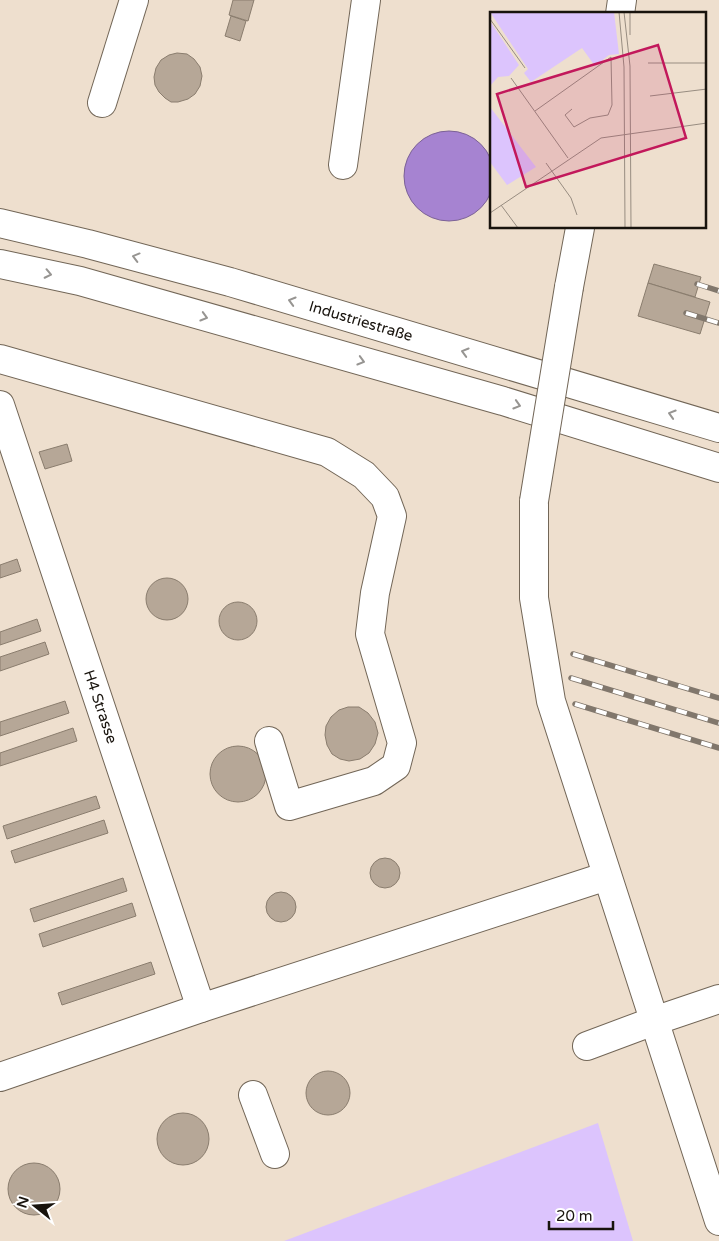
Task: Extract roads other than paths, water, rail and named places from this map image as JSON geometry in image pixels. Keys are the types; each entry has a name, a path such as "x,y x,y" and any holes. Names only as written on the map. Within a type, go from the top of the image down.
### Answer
{"main road":[{"path":"102,103 134,0"},
{"path":"343,164 366,0"},
{"name":"Industriestraße","path":"0,223 88,244 230,282 719,428"},
{"path":"580,229 534,501 534,598 551,701 719,1221"},
{"path":"0,264 80,281 504,401 719,468"},
{"path":"0,359 327,452 364,475 385,498 392,516 375,593 370,634 402,742 396,766 374,781 289,806 269,740"},
{"name":"H4 Strasse","path":"0,405 201,1008"},
{"path":"0,1077 201,1008 607,876"},
{"path":"587,1046 719,999"},
{"path":"253,1095 275,1154"}],"railway":[{"path":"697,284 719,291"},
{"path":"686,313 719,323"},
{"path":"573,654 719,698"},
{"path":"571,678 719,723"},
{"path":"575,704 719,748"}]}
